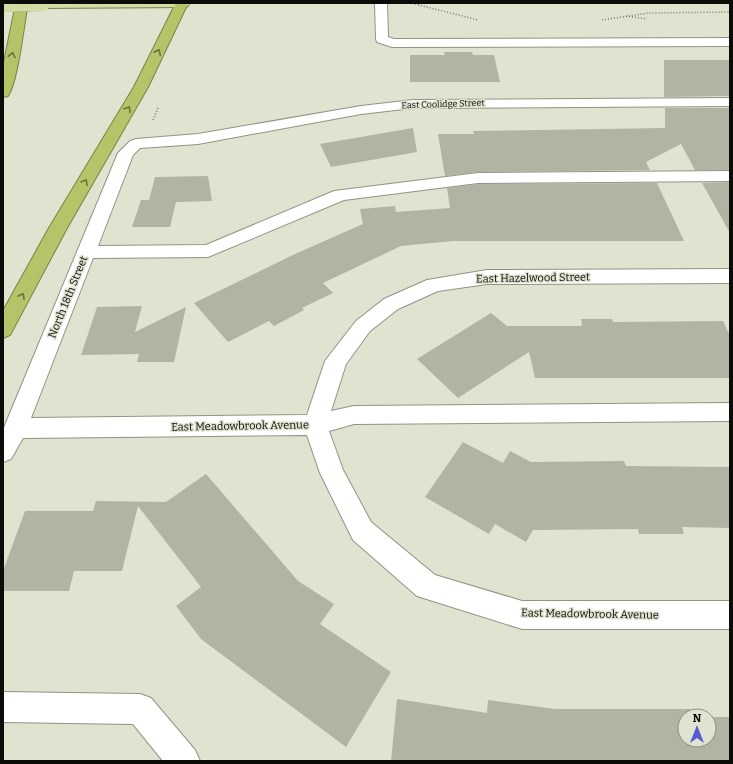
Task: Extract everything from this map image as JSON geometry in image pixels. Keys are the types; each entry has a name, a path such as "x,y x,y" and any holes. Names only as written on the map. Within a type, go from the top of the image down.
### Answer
{"highway":[{"path":"3,93 8,76 22,3"},
{"path":"3,330 58,228 141,87 183,3"}],"main road":[{"path":"3,5 183,3"}],"street":[{"path":"381,3 382,39 392,43 730,42"},
{"name":"East Coolidge Street","path":"136,144 198,139 361,110 413,104 730,102"},
{"name":"North 18th Street","path":"3,452 16,428 126,153 136,144"},
{"path":"86,252 208,251 340,195 470,178 730,176"},
{"name":"East Hazelwood Street","path":"315,425 336,361 362,326 391,304 434,285 487,277 730,276"},
{"path":"315,425 354,415 730,412"},
{"name":"East Meadowbrook Avenue","path":"16,428 315,425 332,473 362,531 427,586 522,615 730,615"},
{"path":"3,707 140,709 184,761"}],"path":[{"path":"415,4 481,21"},
{"path":"598,21 619,15 699,11 730,12"},
{"path":"152,122 158,108"}],"building":[{"path":"444,52 472,52 473,55 494,55 500,82 410,82 410,55 445,55"},
{"path":"664,60 730,60 730,96 664,97"},
{"path":"665,108 730,108 730,170 695,170 681,144 646,162 650,170 478,172 445,176 438,134 474,134 473,131 665,128"},
{"path":"413,128 417,152 331,167 320,144"},
{"path":"208,176 212,201 176,202 170,227 132,227 141,200 149,200 155,177"},
{"path":"730,182 730,233 702,183"},
{"path":"657,183 684,241 453,241 401,246 323,283 333,293 302,308 304,310 274,326 269,321 228,342 194,303 295,254 363,224 360,209 395,206 396,212 450,208 447,188 478,184"},
{"path":"142,306 135,332 186,307 174,362 137,362 139,354 81,355 97,307"},
{"path":"491,313 507,326 582,326 581,319 612,319 613,322 723,321 730,336 730,378 535,378 529,352 458,398 417,359"},
{"path":"463,442 503,463 510,451 531,462 624,461 626,466 730,467 730,528 682,527 684,534 639,534 638,529 533,530 526,542 495,524 489,534 425,497"},
{"path":"206,474 298,581 334,604 320,624 391,672 346,747 201,639 176,606 201,587 138,506 122,571 74,571 69,591 3,591 3,571 25,511 93,511 96,501 166,502"},
{"path":"397,699 487,713 488,700 555,709 677,709 677,748 717,748 717,717 730,717 730,761 391,761"}]}
